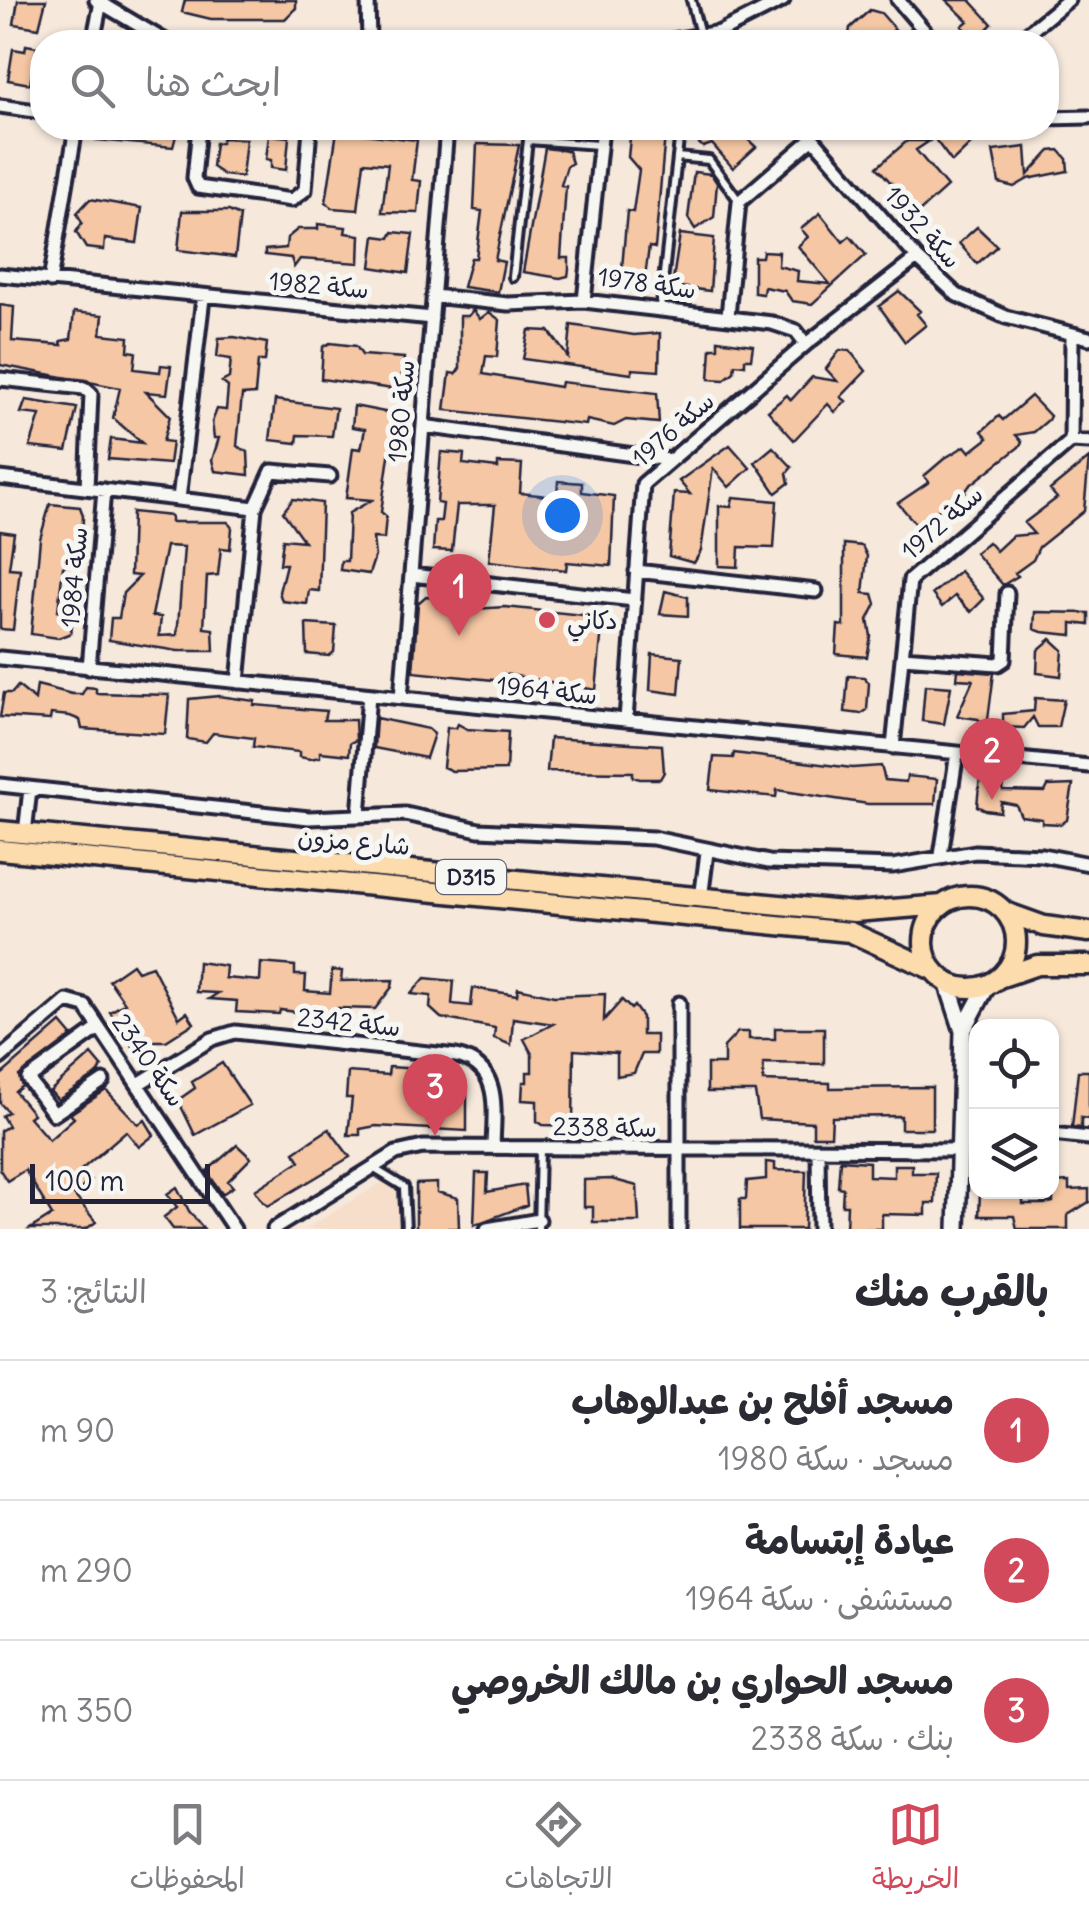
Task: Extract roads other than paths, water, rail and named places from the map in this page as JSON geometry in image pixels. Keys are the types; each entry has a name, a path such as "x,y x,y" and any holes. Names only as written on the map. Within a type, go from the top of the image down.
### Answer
{"main road":[{"name":"شارع مزون","path":"0,830 854,912 942,905"},
{"name":"شارع مزون","path":"0,850 850,932 940,976"},
{"name":"D315","path":"942,905 968,896 982,898 1004,912 1044,926 1089,932"},
{"path":"940,976 924,943 932,916 942,905"},
{"path":"993,981 1008,967 1016,939 1004,912"},
{"name":"D315","path":"940,976 974,988 1037,965 1089,965"}],"street":[{"path":"368,0 368,30"},
{"path":"724,30 783,0"},
{"path":"898,0 924,30"},
{"path":"1032,30 1068,0"},
{"path":"95,30 98,3 145,30"},
{"path":"0,106 30,110"},
{"path":"1059,118 1089,117"},
{"path":"50,280 74,140"},
{"path":"197,140 194,178 198,187 292,200 305,190 309,140"},
{"name":"سكة 1980","path":"400,698 446,140"},
{"name":"سكة 1978","path":"601,140 584,300 786,326 806,344"},
{"path":"728,316 740,202 802,140"},
{"name":"سكة 1932","path":"815,140 917,258 957,295 981,308 1089,338"},
{"name":"سكة 1976","path":"626,720 643,484 806,344 917,258"},
{"name":"سكة 1982","path":"0,275 432,318"},
{"path":"434,296 508,304 584,300"},
{"path":"178,499 203,298"},
{"path":"1072,334 1070,441 1089,442"},
{"path":"0,379 84,388 92,394 87,488"},
{"path":"423,426 670,460"},
{"name":"سكة 1972","path":"893,746 910,580 1070,441"},
{"path":"238,682 254,508 272,470 330,476"},
{"path":"0,478 254,508"},
{"name":"سكة 1984","path":"89,668 104,490"},
{"path":"636,572 816,591"},
{"path":"410,575 634,600"},
{"path":"902,656 998,664 1004,660 1007,593"},
{"name":"سكة 1964","path":"0,658 1089,766"},
{"path":"359,815 368,695"},
{"path":"941,855 957,753"},
{"path":"0,785 309,818 414,815 478,830 652,838 769,862 892,866 975,852 1042,855 1089,864"},
{"path":"26,833 30,789"},
{"path":"701,898 706,852"},
{"path":"940,976 963,1031 958,1229"},
{"path":"963,1031 993,981"},
{"name":"سكة 2340","path":"0,1058 67,1001 85,1006 234,1229"},
{"path":"678,1003 680,1229"},
{"path":"99,1028 28,1079 54,1114 103,1081"},
{"name":"سكة 2342","path":"140,1083 212,1039 235,1032 456,1056 478,1065 490,1082 493,1146"},
{"path":"959,1129 969,1130"},
{"path":"1059,1135 1089,1138"},
{"name":"سكة 2338","path":"274,1229 408,1149 493,1146 679,1151 958,1150"},
{"path":"818,1151 818,1229"},
{"path":"487,1229 538,1224"}],"lane":[{"path":"691,0 699,30"},
{"path":"513,277 528,140 600,146"},
{"path":"660,309 679,140"},
{"path":"677,156 710,160 740,202"},
{"path":"538,1224 540,1148"},
{"path":"372,1168 404,1188 406,1229"}],"place":[{"name":"دكاني","path":"547,620"},
{"name":"مسجد أفلح بن عبدالوهاب","path":"459,636"},
{"name":"عيادة إبتسامة","path":"992,800"},
{"name":"مسجد الحواري بن مالك الخروصي","path":"435,1136"}]}
